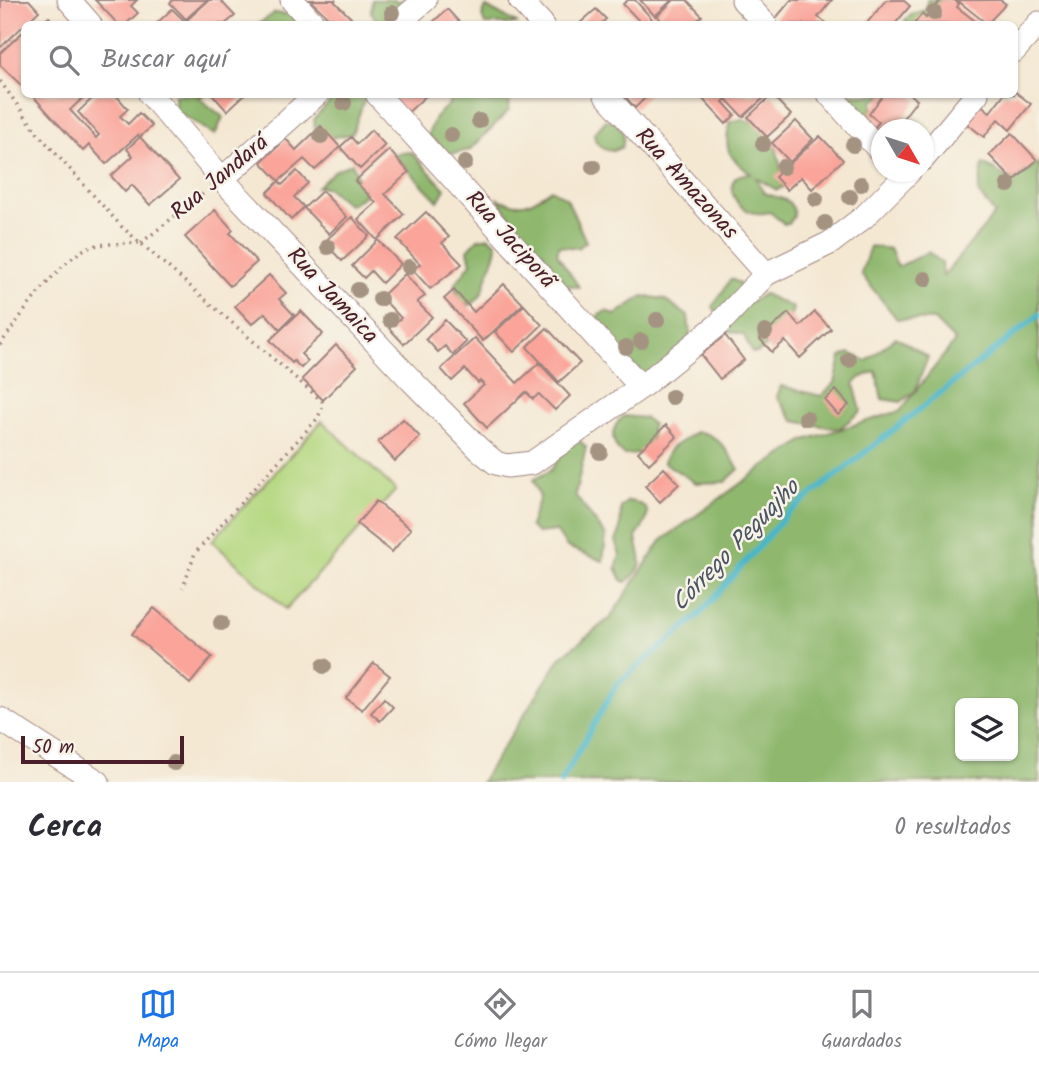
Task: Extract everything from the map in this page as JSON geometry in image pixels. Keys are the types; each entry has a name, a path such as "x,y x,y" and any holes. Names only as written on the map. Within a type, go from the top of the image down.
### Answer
{"street":[{"path":"69,0 87,21"},
{"path":"292,0 311,21"},
{"path":"400,21 425,0"},
{"path":"520,0 539,21"},
{"path":"749,2 763,21"},
{"path":"1018,47 1039,23"},
{"name":"Rua Jamaica","path":"153,98 222,179 480,450 496,463 507,467 532,463 641,387"},
{"name":"Rua Jandará","path":"222,179 313,98"},
{"name":"Rua Jaciporã","path":"381,98 641,387"},
{"name":"Rua Amazonas","path":"609,98 766,274"},
{"path":"833,98 871,141"},
{"path":"934,146 974,98"},
{"path":"641,387 718,325 766,274 830,243 864,217 896,182"},
{"path":"0,719 98,782"}],"path":[{"path":"0,81 39,135 122,227 322,401 323,407 317,419 195,552 183,588"},
{"name":"Rua Jandará","path":"141,243 222,179"},
{"path":"0,345 34,300 70,260 91,246 141,243"}],"green space":[{"path":"372,0 418,0 406,21 377,21 371,12"},
{"path":"927,0 947,0 923,21 906,21 912,14 926,10"},
{"path":"486,7 512,21 484,21 482,16"},
{"path":"275,13 293,15 296,21 263,21"},
{"path":"175,98 199,98 223,117 215,135 175,110"},
{"path":"333,98 365,98 352,134 316,140 314,119"},
{"path":"449,98 510,98 509,110 470,150 450,154 428,135 435,117 449,104"},
{"path":"846,98 878,98 873,101 871,119"},
{"path":"742,119 759,124 774,143 785,186 777,190 756,178 764,193 784,199 791,205 794,216 789,224 784,224 770,212 746,210 738,204 734,196 734,180 740,175 751,174 732,157 727,140 730,122"},
{"path":"606,120 619,125 623,133 622,147 613,151 604,149 596,142 594,134"},
{"path":"411,152 445,189 438,201 393,154"},
{"path":"1039,162 1039,782 481,782 561,657 610,618 661,541 805,440 900,411 955,341 934,320 897,319 861,274 870,246 890,249 898,267 928,252 942,263 943,276 995,214 978,193 983,164 1014,181"},
{"path":"352,163 365,195 349,205 326,187 317,187 334,171"},
{"path":"551,189 567,199 586,242 578,248 559,246 557,254 579,287 564,285 538,257 498,199 514,204 526,203"},
{"path":"489,237 497,244 497,248 483,291 470,305 461,302 454,286 471,263 468,250 478,239"},
{"path":"731,279 739,283 748,304 764,294 793,308 786,332 757,353 752,353 744,335 725,330 713,306"},
{"path":"643,296 664,299 688,316 691,342 651,380 598,336 598,316 606,311 615,315"},
{"path":"896,337 928,357 915,391 901,402 882,399 876,371 860,378 854,384 861,411 839,429 794,421 777,397 781,386 821,396 835,383 841,357 849,353 867,361"},
{"path":"624,416 645,418 652,424 651,442 638,454 624,455 614,441 616,426"},
{"path":"322,421 396,490 286,609 212,541"},
{"path":"696,432 716,439 739,469 725,482 696,483 663,462 671,448"},
{"path":"579,440 586,447 575,495 606,536 603,561 567,547 556,531 537,533 530,526 540,497 533,480 551,470 569,444"},
{"path":"628,501 643,506 647,514 636,537 640,566 626,582 616,568 620,555 616,541 620,531 621,507"}],"building":[{"path":"1,0 29,0 39,11 28,21 21,21 21,28 0,48"},
{"path":"95,0 137,0 131,6 138,13 129,21 115,21"},
{"path":"173,0 207,0 186,19 170,3"},
{"path":"209,0 220,0 235,16 229,21 187,20"},
{"path":"310,0 336,0 334,1 353,20 332,21"},
{"path":"628,0 635,0 652,19 639,21 623,4"},
{"path":"640,0 672,0 655,16"},
{"path":"674,0 687,0 702,16 696,21 662,21 657,16"},
{"path":"791,0 832,0 818,17 824,21 774,21"},
{"path":"886,0 903,0 910,6 898,21 868,21"},
{"path":"941,0 954,0 959,4 957,7 975,21 916,21 922,14 926,18"},
{"path":"957,0 1000,0 1006,4 990,21 983,21"},
{"path":"172,9 185,21 159,21"},
{"path":"447,9 458,21 434,21"},
{"path":"596,9 606,19 604,21 582,21"},
{"path":"21,34 21,85 0,65 0,53"},
{"path":"1018,94 1031,104 1010,130 998,119 984,137 966,123 981,105 990,112 1001,98 1018,98"},
{"path":"35,98 83,98 70,110 96,138 99,135 78,112 93,98 118,98 128,109 120,116 128,124 139,113 152,126 106,164 89,145 83,151"},
{"path":"216,98 241,98 227,111"},
{"path":"390,98 424,98 405,115"},
{"path":"626,98 645,98 635,108"},
{"path":"702,98 764,98 743,117 726,99 723,102 735,115 726,124"},
{"path":"769,98 775,98 791,115 767,137 748,117"},
{"path":"881,98 917,100 902,119 875,119 869,114"},
{"path":"796,121 813,139 790,162 772,143"},
{"path":"321,126 340,147 315,170 304,159 279,181 261,162 286,139 296,150"},
{"path":"371,130 385,145 360,169 340,147 351,137 357,144"},
{"path":"1012,133 1037,160 1014,181 989,155"},
{"path":"820,136 843,160 812,189 801,177 787,190 775,177"},
{"path":"140,137 179,180 150,205 132,185 125,192 111,176 133,156 127,149"},
{"path":"389,150 409,172 385,194 404,214 377,240 358,219 376,203 355,181"},
{"path":"297,171 308,183 294,197 304,207 291,220 267,193 279,181 282,185"},
{"path":"322,191 347,217 329,234 304,208"},
{"path":"215,210 233,230 230,233 257,262 230,286 185,237"},
{"path":"426,212 449,237 442,243 462,264 430,289 413,270 420,264 397,239"},
{"path":"352,217 369,236 342,261 324,242"},
{"path":"378,240 401,264 382,283 371,271 364,278 352,266"},
{"path":"405,274 425,296 417,302 432,317 404,344 389,328 401,318 381,297"},
{"path":"269,275 286,293 279,299 294,315 280,329 265,313 252,324 235,306"},
{"path":"504,284 523,304 483,341 444,299 454,290 474,312"},
{"path":"524,305 542,325 514,352 495,332"},
{"path":"301,311 323,334 301,354 308,361 301,368 294,361 292,363 270,340"},
{"path":"815,312 831,329 800,358 785,341 772,352 760,339 788,313 800,326"},
{"path":"445,320 466,342 453,355 445,346 438,352 426,339"},
{"path":"547,328 580,363 559,382 527,347"},
{"path":"725,335 744,360 720,379 701,355"},
{"path":"475,338 517,383 539,363 570,396 555,410 539,394 533,399 526,392 487,428 464,403 484,385 480,381 478,383 465,369 452,381 441,369"},
{"path":"336,345 357,366 323,400 302,379"},
{"path":"836,390 849,405 838,415 825,400"},
{"path":"403,419 420,437 395,461 378,442"},
{"path":"666,425 677,437 649,464 638,452"},
{"path":"664,468 679,484 660,502 645,486"},
{"path":"376,501 411,529 392,552 357,524"},
{"path":"154,608 212,657 190,684 132,634"},
{"path":"374,663 390,676 362,710 346,698"},
{"path":"384,698 393,707 380,721 371,713"}],"waterway":[{"name":"Córrego Peguajho","path":"561,782 617,684 698,616 787,514 1039,315"}]}
